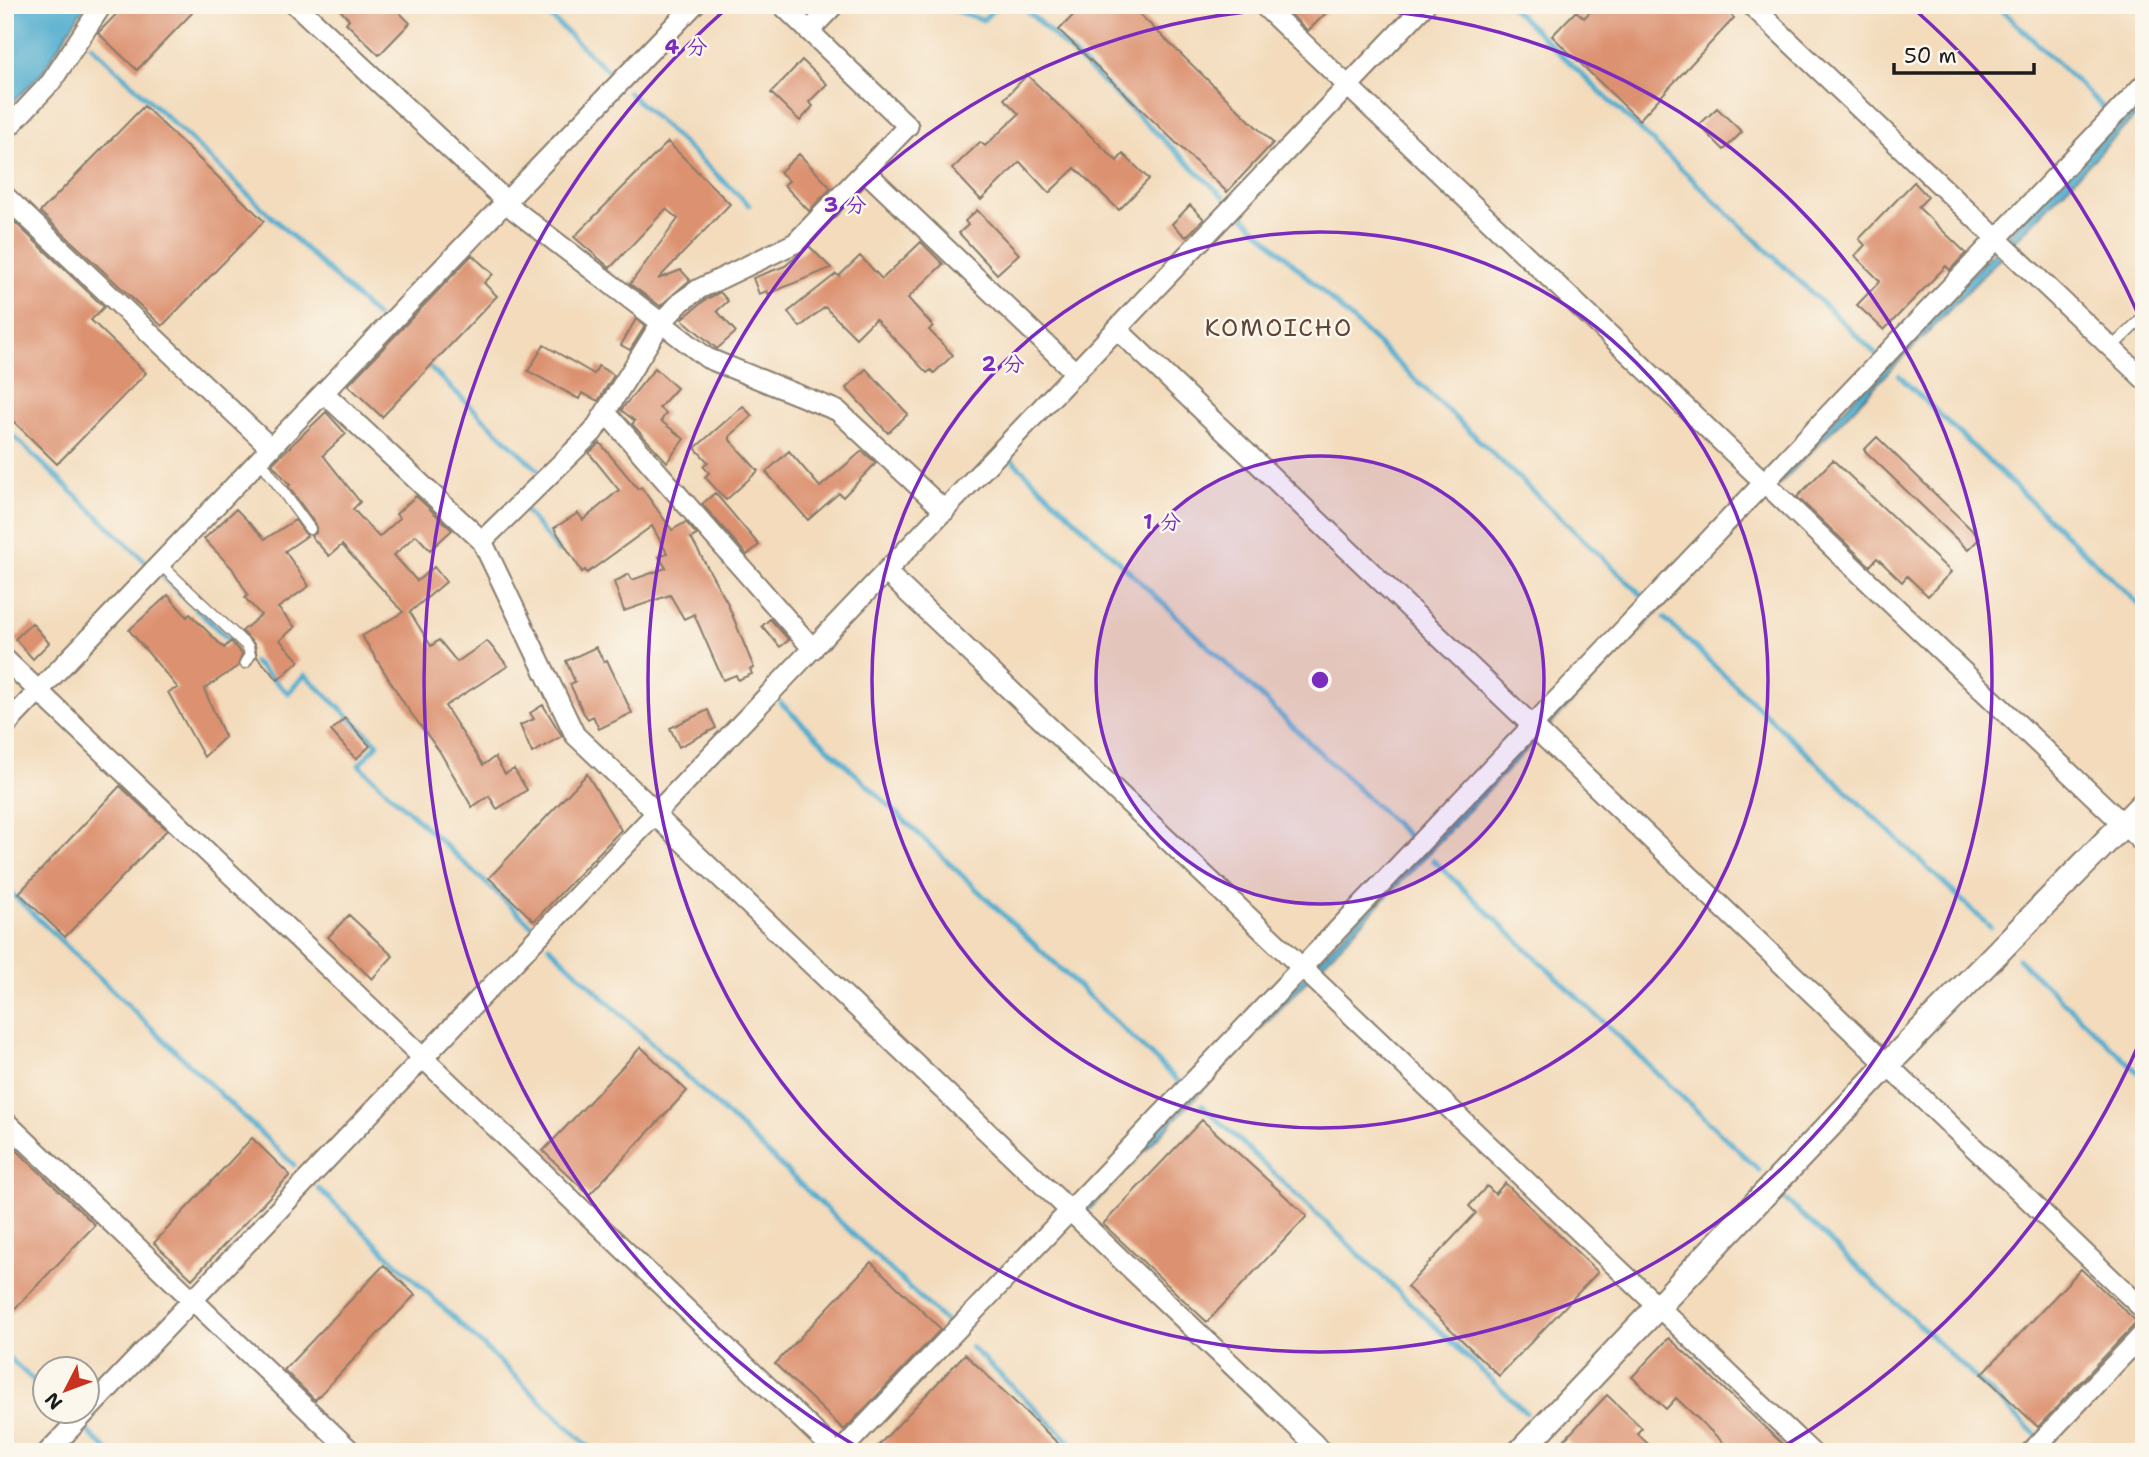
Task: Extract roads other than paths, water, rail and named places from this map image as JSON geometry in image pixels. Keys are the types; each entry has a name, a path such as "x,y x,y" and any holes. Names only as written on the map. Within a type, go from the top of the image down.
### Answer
{"street":[{"path":"5,131 51,82 102,5"},
{"path":"296,5 505,201 661,323 707,358 838,411 945,511"},
{"path":"5,726 694,5"},
{"path":"482,541 553,472 607,414 661,323 699,289 795,243 908,127 782,5"},
{"path":"809,31 834,5"},
{"path":"1263,5 2144,844"},
{"path":"102,1395 1425,5"},
{"path":"1751,5 2144,379"},
{"path":"5,659 838,1452 1069,1210 1307,972 1769,486 1996,239 2144,84"},
{"path":"865,171 1076,373"},
{"path":"5,196 265,454"},
{"path":"1117,329 2144,1310"},
{"path":"324,393 482,541 575,735 1323,1452"},
{"path":"607,414 813,649"},
{"path":"886,572 1811,1452"},
{"path":"1520,1452 1888,1064 2144,803"},
{"path":"5,1121 352,1452"},
{"path":"2031,1452 2144,1333"},
{"path":"48,1452 73,1426"}],"lane":[{"path":"2111,348 2144,316"},
{"path":"265,454 310,529"},
{"path":"160,564 248,647 250,655 245,663"}],"water":[{"path":"5,5 85,5 42,73 5,110"},
{"path":"2144,92 2144,107 2015,241 2008,235"},
{"path":"1994,251 2001,257 1769,495 1083,1216 1079,1212"}],"waterway":[{"path":"538,5 612,75"},
{"path":"939,5 983,20 998,5"},
{"path":"1021,5 1224,197"},
{"path":"1509,5 1875,353"},
{"path":"1997,5 2107,111"},
{"path":"91,45 377,317"},
{"path":"628,92 749,205"},
{"path":"1243,216 1645,598"},
{"path":"426,364 538,470"},
{"path":"1899,376 2144,609"},
{"path":"5,428 146,562"},
{"path":"1012,460 1412,840"},
{"path":"525,510 558,551"},
{"path":"165,579 228,639"},
{"path":"1664,618 1990,927"},
{"path":"254,662 288,693 305,675 378,744 359,765 531,925"},
{"path":"781,703 1179,1082"},
{"path":"1433,860 1759,1170"},
{"path":"5,887 294,1165"},
{"path":"549,946 950,1326"},
{"path":"2018,959 2144,1078"},
{"path":"1202,1105 1526,1413"},
{"path":"318,1188 594,1452"},
{"path":"1786,1200 2036,1435"},
{"path":"971,1347 1081,1452"},
{"path":"5,1354 32,1379"},
{"path":"87,1431 109,1452"},
{"path":"1560,1444 1568,1452"}],"district":[{"name":"KOMOICHO","path":"1279,328"}]}
